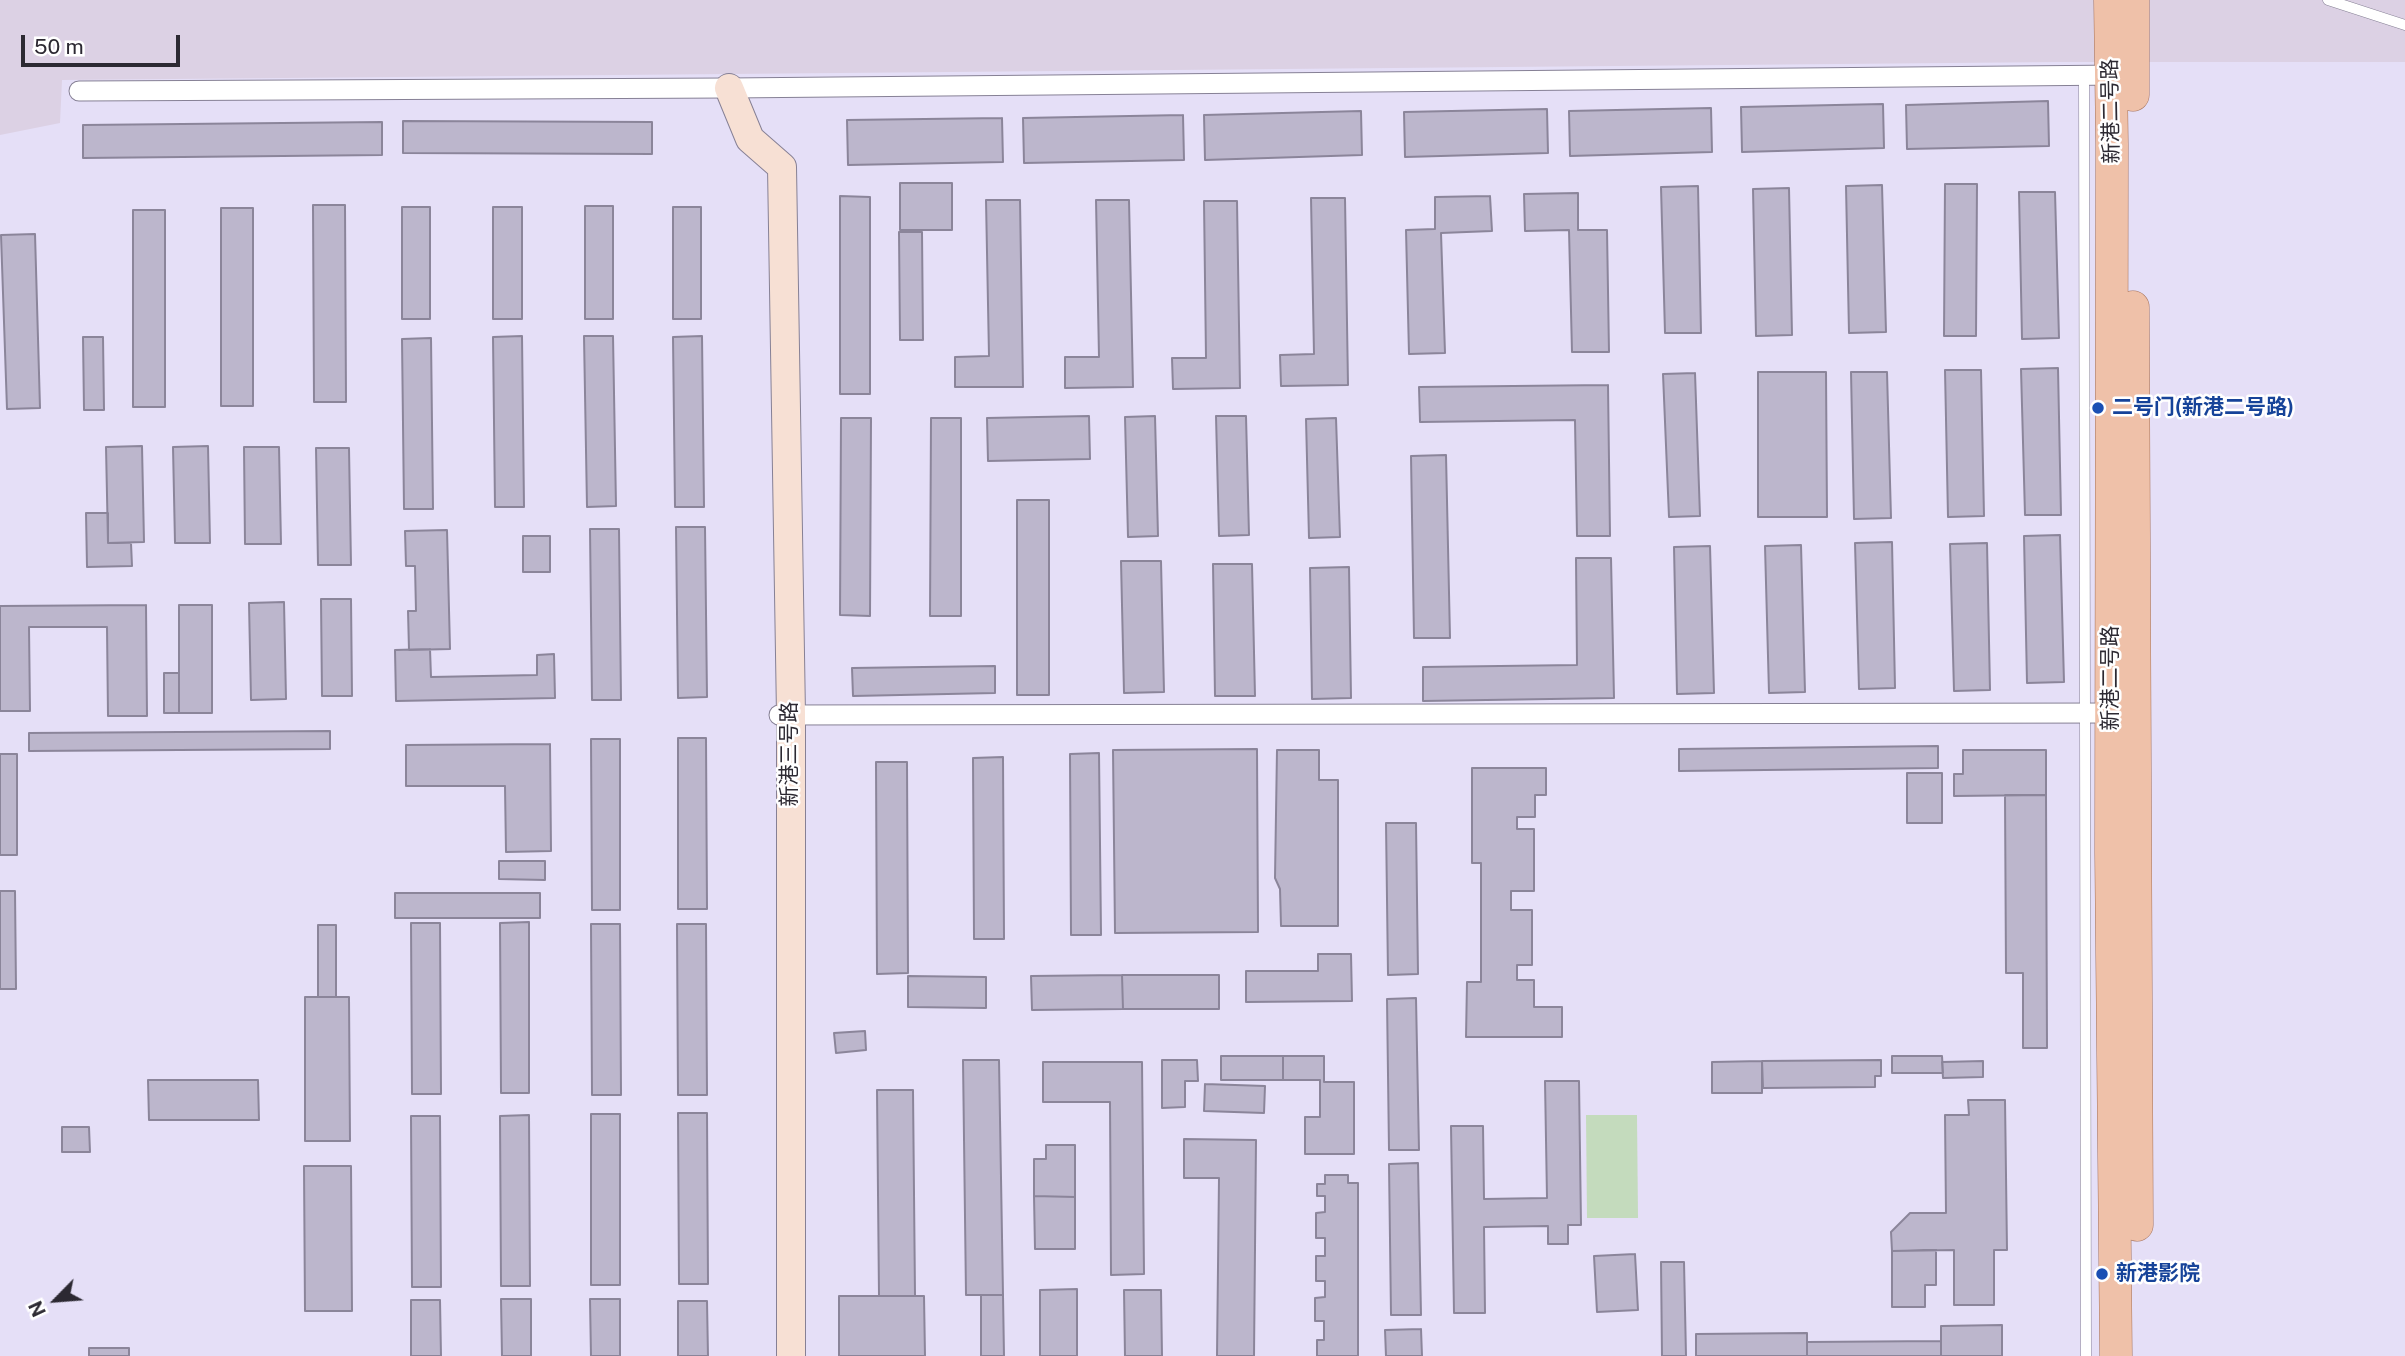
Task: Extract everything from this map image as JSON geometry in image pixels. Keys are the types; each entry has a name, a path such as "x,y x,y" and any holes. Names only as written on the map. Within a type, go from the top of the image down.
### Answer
{"main road":[{"name":"新港二号路","path":"2110,0 2111,713 2116,1356"},
{"name":"新港二号路","path":"2109,76 2133,0"},
{"name":"新港二号路","path":"2111,713 2137,1356"}],"street":[{"path":"79,91 2109,76"},
{"name":"新港三号路","path":"729,88 751,139 782,167 784,715 791,1356"},
{"path":"784,715 2111,713"},
{"name":"新港三号路","path":"776,1356 784,715"}],"lane":[{"path":"2328,0 2405,25"},
{"path":"2086,1356 2111,713 2109,76"}],"shaded area":[{"path":"0,0 2405,0 2405,62 2060,62 62,80 60,123 0,135"}],"green space":[{"path":"1586,1115 1637,1115 1638,1218 1587,1218"}],"building":[{"path":"2048,101 2049,146 1907,149 1906,105"},
{"path":"1883,104 1884,148 1742,152 1741,107"},
{"path":"1711,108 1712,152 1570,156 1569,111"},
{"path":"1547,109 1548,153 1405,157 1404,112"},
{"path":"1361,111 1362,155 1205,160 1204,115"},
{"path":"1183,115 1184,160 1024,163 1023,118"},
{"path":"1002,118 1003,162 848,165 847,120"},
{"path":"403,121 652,122 652,154 403,153"},
{"path":"382,122 382,155 83,158 83,125"},
{"path":"900,183 952,183 952,230 900,230"},
{"path":"1945,184 1977,184 1976,336 1944,336"},
{"path":"1882,185 1886,332 1849,333 1846,186"},
{"path":"1698,186 1701,333 1665,333 1661,187"},
{"path":"1789,188 1792,335 1756,336 1753,189"},
{"path":"2019,192 2055,192 2059,338 2022,339"},
{"path":"1578,193 1578,230 1607,230 1609,352 1572,352 1569,230 1525,231 1524,194"},
{"path":"840,196 870,197 870,394 840,394"},
{"path":"1490,196 1492,231 1441,233 1445,353 1409,354 1406,230 1435,229 1435,197"},
{"path":"1311,198 1345,198 1348,385 1281,386 1280,355 1314,354"},
{"path":"986,200 1020,200 1023,387 955,387 955,357 989,356"},
{"path":"1096,200 1129,200 1133,387 1065,388 1065,357 1099,357"},
{"path":"1204,201 1237,201 1240,388 1173,389 1172,358 1206,358"},
{"path":"313,205 345,205 346,402 314,402"},
{"path":"585,206 613,206 613,319 585,319"},
{"path":"402,207 430,207 430,319 402,319"},
{"path":"493,207 522,207 522,319 493,319"},
{"path":"673,207 701,207 701,319 673,319"},
{"path":"221,208 253,208 253,406 221,406"},
{"path":"133,210 165,210 165,407 133,407"},
{"path":"899,232 922,232 923,340 900,340"},
{"path":"35,234 40,408 7,409 1,235"},
{"path":"522,336 524,507 495,507 493,337"},
{"path":"584,336 613,336 616,506 587,507"},
{"path":"702,336 704,507 675,507 673,337"},
{"path":"83,337 103,337 104,410 84,410"},
{"path":"431,338 433,509 404,509 402,339"},
{"path":"2058,368 2061,515 2025,515 2021,369"},
{"path":"1945,370 1981,370 1984,516 1948,517"},
{"path":"1758,372 1826,372 1827,517 1758,517"},
{"path":"1851,372 1887,372 1891,518 1854,519"},
{"path":"1695,373 1700,516 1669,517 1663,374"},
{"path":"1608,385 1610,536 1577,536 1575,420 1420,422 1419,387"},
{"path":"1089,416 1090,459 988,461 987,418"},
{"path":"1155,416 1158,536 1128,537 1125,417"},
{"path":"1216,416 1246,416 1249,535 1219,536"},
{"path":"841,418 871,418 870,616 840,615"},
{"path":"931,418 961,418 961,616 930,616"},
{"path":"1336,418 1340,537 1309,538 1306,419"},
{"path":"142,446 144,542 108,543 106,447"},
{"path":"208,446 210,543 175,543 173,447"},
{"path":"244,447 279,447 281,544 245,544"},
{"path":"316,448 349,448 351,565 318,565"},
{"path":"1446,455 1450,638 1414,638 1411,456"},
{"path":"1017,500 1049,500 1049,695 1017,695"},
{"path":"86,513 108,513 108,543 131,543 132,566 87,567"},
{"path":"676,527 705,527 707,697 678,698"},
{"path":"590,529 619,529 621,700 592,700"},
{"path":"447,530 450,649 409,650 408,611 416,611 415,566 406,566 405,531"},
{"path":"2060,535 2064,682 2027,683 2024,536"},
{"path":"523,536 550,536 550,572 523,572"},
{"path":"1892,542 1895,688 1859,689 1855,543"},
{"path":"1987,543 1990,690 1954,691 1950,544"},
{"path":"1801,545 1805,692 1769,693 1765,546"},
{"path":"1710,546 1714,693 1677,694 1674,547"},
{"path":"1576,558 1611,558 1614,698 1423,701 1423,667 1577,665"},
{"path":"1121,561 1161,561 1164,692 1124,693"},
{"path":"1213,564 1252,564 1255,696 1215,696"},
{"path":"1349,567 1351,698 1312,699 1310,568"},
{"path":"321,599 351,599 352,696 322,696"},
{"path":"284,602 286,699 251,700 249,603"},
{"path":"146,605 147,716 108,716 107,627 29,627 30,711 0,711 0,606"},
{"path":"179,605 212,605 212,713 179,713"},
{"path":"430,649 431,677 537,675 537,655 554,654 555,698 396,701 395,650"},
{"path":"995,666 995,693 853,696 852,668"},
{"path":"164,673 179,673 179,713 164,713"},
{"path":"330,731 330,749 29,751 29,733"},
{"path":"678,738 706,738 707,909 678,909"},
{"path":"591,739 620,739 620,910 592,910"},
{"path":"550,744 551,851 506,852 505,786 406,786 406,745"},
{"path":"1938,746 1938,768 1679,771 1679,749"},
{"path":"1257,749 1258,932 1115,933 1113,750"},
{"path":"1277,750 1319,750 1319,780 1338,780 1338,926 1281,926 1280,889 1275,878"},
{"path":"1963,750 2046,750 2046,795 1954,796 1954,774 1963,774"},
{"path":"1099,753 1101,935 1071,935 1070,754"},
{"path":"0,754 17,754 17,855 0,855"},
{"path":"1003,757 1004,939 974,939 973,758"},
{"path":"876,762 907,762 908,973 877,974"},
{"path":"1472,768 1546,768 1546,795 1535,795 1535,817 1517,817 1517,829 1534,829 1534,891 1511,891 1511,910 1532,910 1532,965 1517,965 1517,980 1534,980 1534,1007 1562,1007 1562,1037 1466,1037 1467,982 1481,982 1481,863 1472,863"},
{"path":"1907,773 1942,773 1942,823 1907,823"},
{"path":"2005,795 2046,795 2047,1048 2023,1048 2023,973 2006,973"},
{"path":"1386,823 1416,823 1418,974 1388,975"},
{"path":"499,861 545,861 545,880 499,879"},
{"path":"0,891 15,891 16,989 0,989"},
{"path":"395,893 540,893 540,918 395,918"},
{"path":"529,922 529,1093 501,1093 500,923"},
{"path":"411,923 440,923 441,1094 412,1094"},
{"path":"591,924 620,924 621,1095 592,1095"},
{"path":"677,924 706,924 707,1095 678,1095"},
{"path":"318,925 336,925 336,997 318,997"},
{"path":"1318,954 1351,954 1352,1001 1246,1002 1246,971 1318,971"},
{"path":"1122,975 1219,975 1219,1009 1123,1009"},
{"path":"1122,975 1123,1009 1032,1010 1031,976"},
{"path":"908,976 986,977 986,1008 908,1007"},
{"path":"305,997 349,997 350,1141 305,1141"},
{"path":"1416,998 1419,1150 1389,1150 1387,999"},
{"path":"865,1031 866,1050 836,1053 834,1033"},
{"path":"1221,1056 1283,1056 1283,1080 1221,1080"},
{"path":"1283,1056 1324,1056 1324,1082 1354,1082 1354,1154 1305,1154 1305,1117 1320,1117 1320,1080 1283,1080"},
{"path":"1892,1056 1942,1056 1943,1073 1892,1073"},
{"path":"963,1060 999,1060 1003,1295 966,1295"},
{"path":"1162,1060 1197,1060 1198,1081 1185,1081 1185,1107 1162,1108"},
{"path":"1881,1060 1881,1076 1875,1076 1875,1087 1763,1088 1762,1061"},
{"path":"1762,1061 1762,1093 1712,1093 1712,1062"},
{"path":"1983,1061 1983,1077 1943,1078 1942,1062"},
{"path":"1043,1062 1142,1062 1144,1274 1111,1275 1110,1102 1043,1102"},
{"path":"148,1080 258,1080 259,1120 149,1120"},
{"path":"1545,1081 1579,1081 1581,1225 1568,1225 1568,1244 1548,1244 1548,1226 1484,1227 1485,1313 1454,1313 1451,1126 1483,1126 1484,1199 1547,1198"},
{"path":"1205,1084 1265,1086 1264,1113 1204,1111"},
{"path":"877,1090 913,1090 915,1296 879,1296"},
{"path":"1968,1100 2005,1100 2007,1250 1994,1250 1994,1305 1954,1305 1954,1250 1892,1251 1891,1232 1910,1213 1946,1213 1945,1115 1969,1115"},
{"path":"678,1113 707,1113 708,1284 679,1284"},
{"path":"591,1114 620,1114 620,1285 591,1285"},
{"path":"529,1115 530,1286 501,1286 500,1116"},
{"path":"411,1116 440,1116 441,1287 412,1287"},
{"path":"62,1127 89,1127 90,1152 62,1152"},
{"path":"1184,1139 1256,1140 1254,1356 1217,1356 1219,1178 1184,1178"},
{"path":"1046,1145 1075,1145 1075,1197 1034,1196 1034,1159 1046,1159"},
{"path":"1418,1163 1421,1315 1391,1315 1389,1164"},
{"path":"304,1166 351,1166 352,1311 305,1311"},
{"path":"1325,1175 1348,1175 1348,1183 1358,1183 1358,1356 1317,1356 1317,1340 1324,1340 1324,1321 1315,1321 1315,1298 1325,1297 1325,1281 1316,1281 1316,1256 1325,1256 1325,1238 1316,1238 1316,1213 1325,1212 1325,1196 1317,1196 1317,1184 1325,1184"},
{"path":"1034,1196 1075,1197 1075,1249 1035,1249"},
{"path":"1936,1250 1936,1285 1925,1285 1925,1307 1892,1307 1892,1251"},
{"path":"1635,1254 1638,1310 1597,1312 1594,1256"},
{"path":"1661,1262 1684,1262 1686,1356 1662,1356"},
{"path":"1077,1289 1077,1356 1040,1356 1040,1290"},
{"path":"1124,1290 1161,1290 1162,1356 1125,1356"},
{"path":"981,1295 1003,1295 1004,1356 981,1356"},
{"path":"839,1296 924,1296 925,1356 839,1356"},
{"path":"501,1299 531,1299 531,1356 502,1356"},
{"path":"590,1299 620,1299 620,1356 591,1356"},
{"path":"411,1300 440,1300 441,1356 411,1356"},
{"path":"678,1301 707,1301 708,1356 678,1356"},
{"path":"2002,1325 2002,1356 1941,1356 1941,1326"},
{"path":"1421,1329 1422,1356 1386,1356 1385,1330"},
{"path":"1807,1333 1807,1356 1696,1356 1696,1334"},
{"path":"1941,1341 1941,1356 1807,1356 1807,1342"},
{"path":"89,1348 129,1348 129,1356 89,1356"}],"place":[{"name":"二号门(新港二号路)","path":"2098,408"},
{"name":"新港影院","path":"2102,1274"}]}
